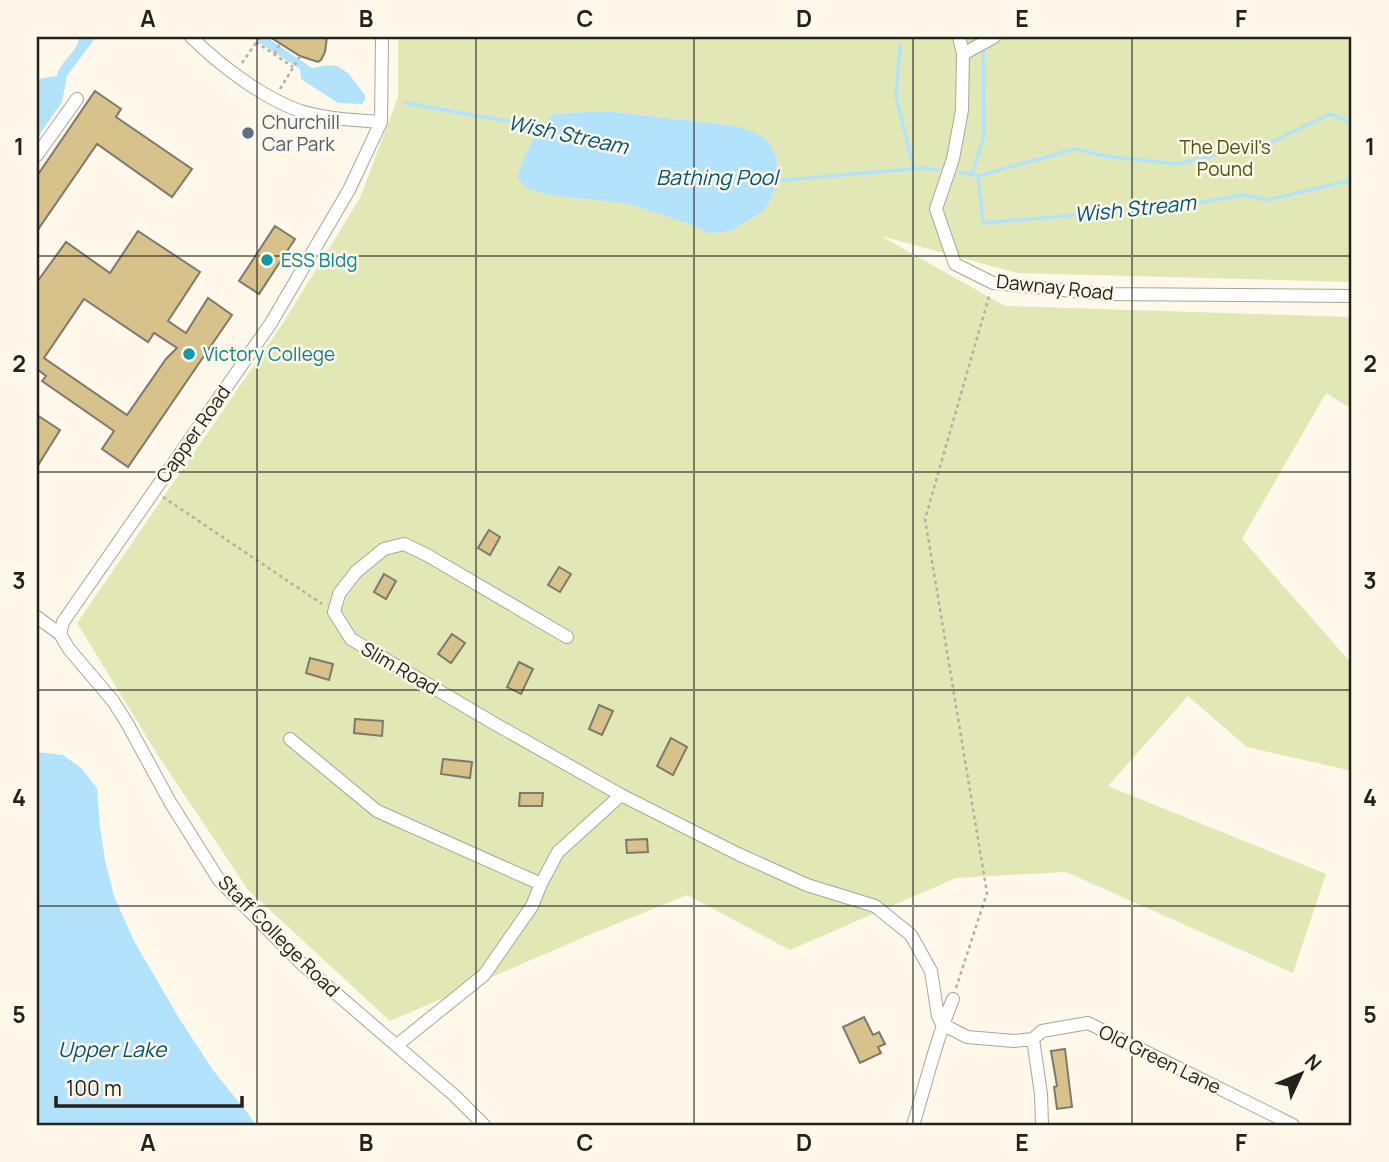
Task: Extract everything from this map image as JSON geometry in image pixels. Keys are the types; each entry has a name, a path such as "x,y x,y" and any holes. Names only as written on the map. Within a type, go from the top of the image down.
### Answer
{"street":[{"path":"191,37 235,74 286,105 314,114 381,122"},
{"name":"Capper Road","path":"60,634 63,622 271,323 349,190 381,122 382,37"},
{"name":"Dawnay Road","path":"959,37 963,54 962,110 953,159 936,209 956,264 993,283 1103,294 1352,296"},
{"path":"963,54 994,37"},
{"path":"37,155 77,99"},
{"path":"334,612 339,594 356,572 384,549 404,544 567,637"},
{"name":"Slim Road","path":"334,612 351,639 621,795 738,854 807,885 874,906 911,935 931,971 937,1016 942,1024 913,1125"},
{"name":"Staff College Road","path":"37,617 60,634 69,649 113,701 170,802 219,880 303,965 455,1096 484,1125"},
{"path":"290,739 377,811 541,884"},
{"path":"397,1045 484,975 531,906 558,852 621,795"},
{"path":"942,1024 953,999"},
{"name":"Old Green Lane","path":"942,1024 967,1037 1014,1041 1032,1039 1042,1031 1088,1023 1293,1125"},
{"path":"1032,1039 1041,1094 1042,1125"}],"path":[{"path":"235,74 260,37"},
{"path":"256,42 293,67"},
{"path":"274,54 280,44"},
{"path":"274,98 300,56"},
{"path":"953,999 987,893 925,519 993,283"},
{"path":"154,491 334,612"}],"green space":[{"name":"The Devil's Pound","path":"398,37 1352,37 1352,282 1017,273 881,236 1005,306 1352,317 1352,409 1326,393 1242,539 1352,664 1352,771 1247,747 1188,696 1108,786 1326,874 1293,973 1066,872 956,878 790,950 687,895 390,1021 249,891 159,757 77,623 283,323 360,198 398,97","holes":["605,111 737,126 762,212 731,231 710,234 629,204 549,195 537,131 553,114"]}],"water":[{"path":"79,37 96,37 67,76 62,102 37,138 37,79 57,76 76,48"},
{"path":"251,37 266,37 312,68 330,65 340,68 355,82 365,95 365,100 362,104 338,103 301,79 300,69"},
{"name":"Bathing Pool","path":"605,111 737,126 756,133 768,141 777,159 776,182 770,201 762,212 731,231 710,234 629,204 549,195 528,189 517,178 537,131 553,114"},
{"name":"Upper Lake","path":"37,752 63,755 81,768 97,788 105,860 114,896 134,941 213,1070 255,1125 37,1125"}],"building":[{"path":"270,37 327,37 325,52 318,62 300,56"},
{"path":"95,91 121,109 116,117 192,169 172,197 97,144 37,231 37,176"},
{"name":"ESS Bldg","path":"275,226 295,239 259,294 239,281"},
{"name":"Victory College","path":"138,231 200,272 168,321 186,333 208,298 232,315 128,467 102,449 114,431 42,381 46,376 37,369 37,282 66,242 110,273","holes":["84,299 148,342 154,333 177,348 166,359 127,415 44,358"]},
{"path":"37,415 60,430 37,467"},
{"path":"489,530 500,537 490,555 478,548"},
{"path":"559,567 571,574 560,592 548,585"},
{"path":"384,574 396,581 386,599 374,592"},
{"path":"452,634 465,643 451,663 438,654"},
{"path":"310,658 333,664 329,680 306,673"},
{"path":"519,662 533,669 521,694 507,687"},
{"path":"599,705 613,711 602,735 589,729"},
{"path":"355,719 383,721 382,736 354,733"},
{"path":"671,738 687,747 673,775 657,766"},
{"path":"443,759 472,762 470,778 441,774"},
{"path":"520,793 543,793 542,806 519,806"},
{"path":"647,839 648,852 627,853 626,840"},
{"path":"864,1017 873,1035 879,1032 885,1044 878,1047 881,1053 860,1063 843,1027"},
{"path":"1065,1049 1072,1107 1057,1109 1054,1087 1057,1086 1051,1051"}],"waterway":[{"path":"900,45 896,97 914,168"},
{"path":"972,174 984,136 983,46"},
{"name":"Wish Stream","path":"405,103 512,122 540,131"},
{"path":"959,172 978,176 1075,149 1104,156 1177,164 1272,142 1330,114 1352,123"},
{"name":"Wish Stream","path":"773,181 923,168 938,170"},
{"name":"Wish Stream","path":"978,176 983,223 1180,206 1244,195 1268,200 1352,180"}],"place":[{"name":"Churchill Car Park","path":"248,133"},
{"name":"ESS Bldg","path":"267,260"},
{"name":"Victory College","path":"189,354"}]}
